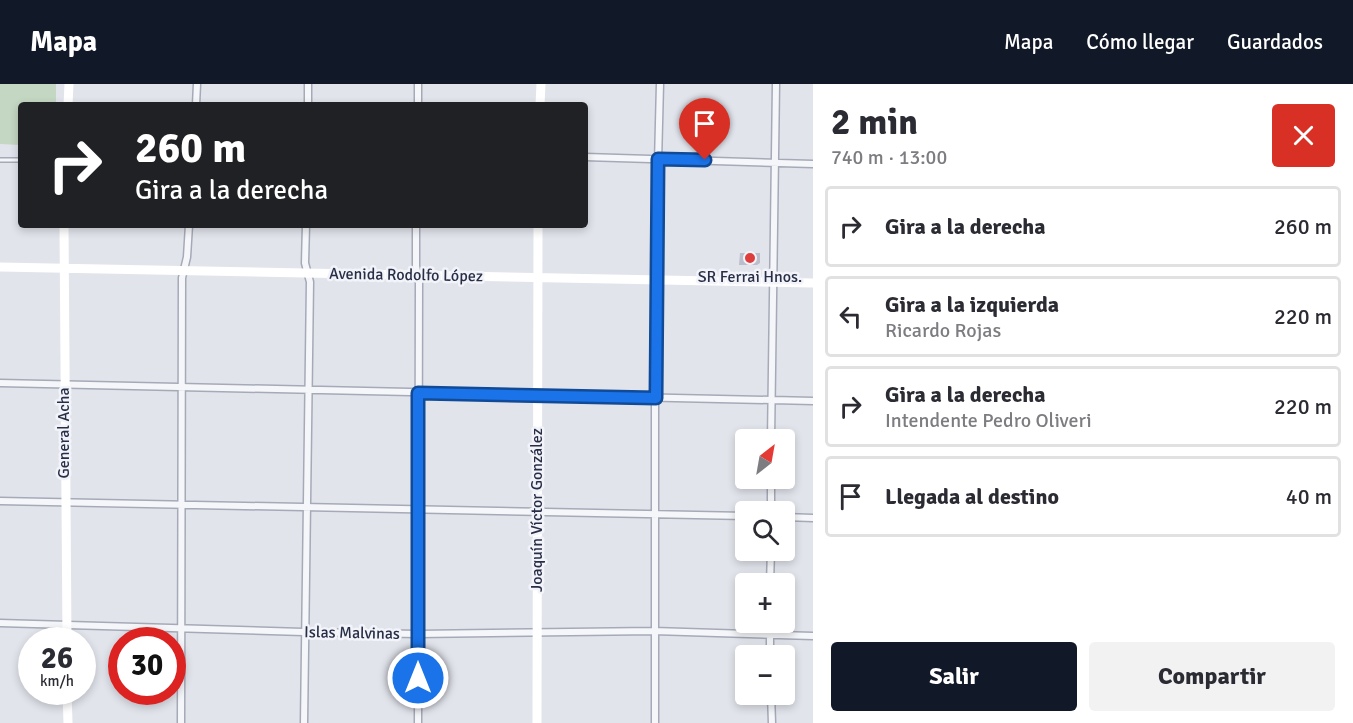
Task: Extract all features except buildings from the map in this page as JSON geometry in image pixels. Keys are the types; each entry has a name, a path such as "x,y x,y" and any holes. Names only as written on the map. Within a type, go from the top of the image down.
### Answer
{"street":[{"path":"68,102 69,84"},
{"path":"196,102 197,84"},
{"path":"308,84 308,102"},
{"path":"418,84 418,102"},
{"path":"540,102 541,84"},
{"path":"655,723 656,280 660,84"},
{"path":"771,429 776,84"},
{"path":"588,157 813,164"},
{"name":"General Acha","path":"64,228 63,386 67,625"},
{"path":"180,627 180,387 184,270 189,228"},
{"path":"304,723 303,632 309,390 306,228"},
{"path":"416,228 418,723"},
{"name":"Joaquín Víctor González","path":"537,723 538,228"},
{"name":"Avenida Rodolfo López","path":"0,267 813,283"},
{"path":"0,383 813,401"},
{"path":"0,501 735,516"},
{"path":"795,517 813,518"},
{"name":"Islas Malvinas","path":"0,623 112,627"},
{"name":"Islas Malvinas","path":"186,630 418,634 537,630 654,631 813,636"},
{"path":"770,635 770,645"},
{"path":"68,705 68,723"},
{"path":"181,705 181,723"},
{"path":"771,705 772,723"}],"lane":[{"path":"0,160 18,160"}],"green space":[{"path":"0,84 56,84 56,102 18,102 18,145 0,144"}],"place":[{"name":"SR Ferrai Hnos.","path":"750,258"}],"route":[{"path":"418,678 418,393 656,398 658,159 705,160"}]}
